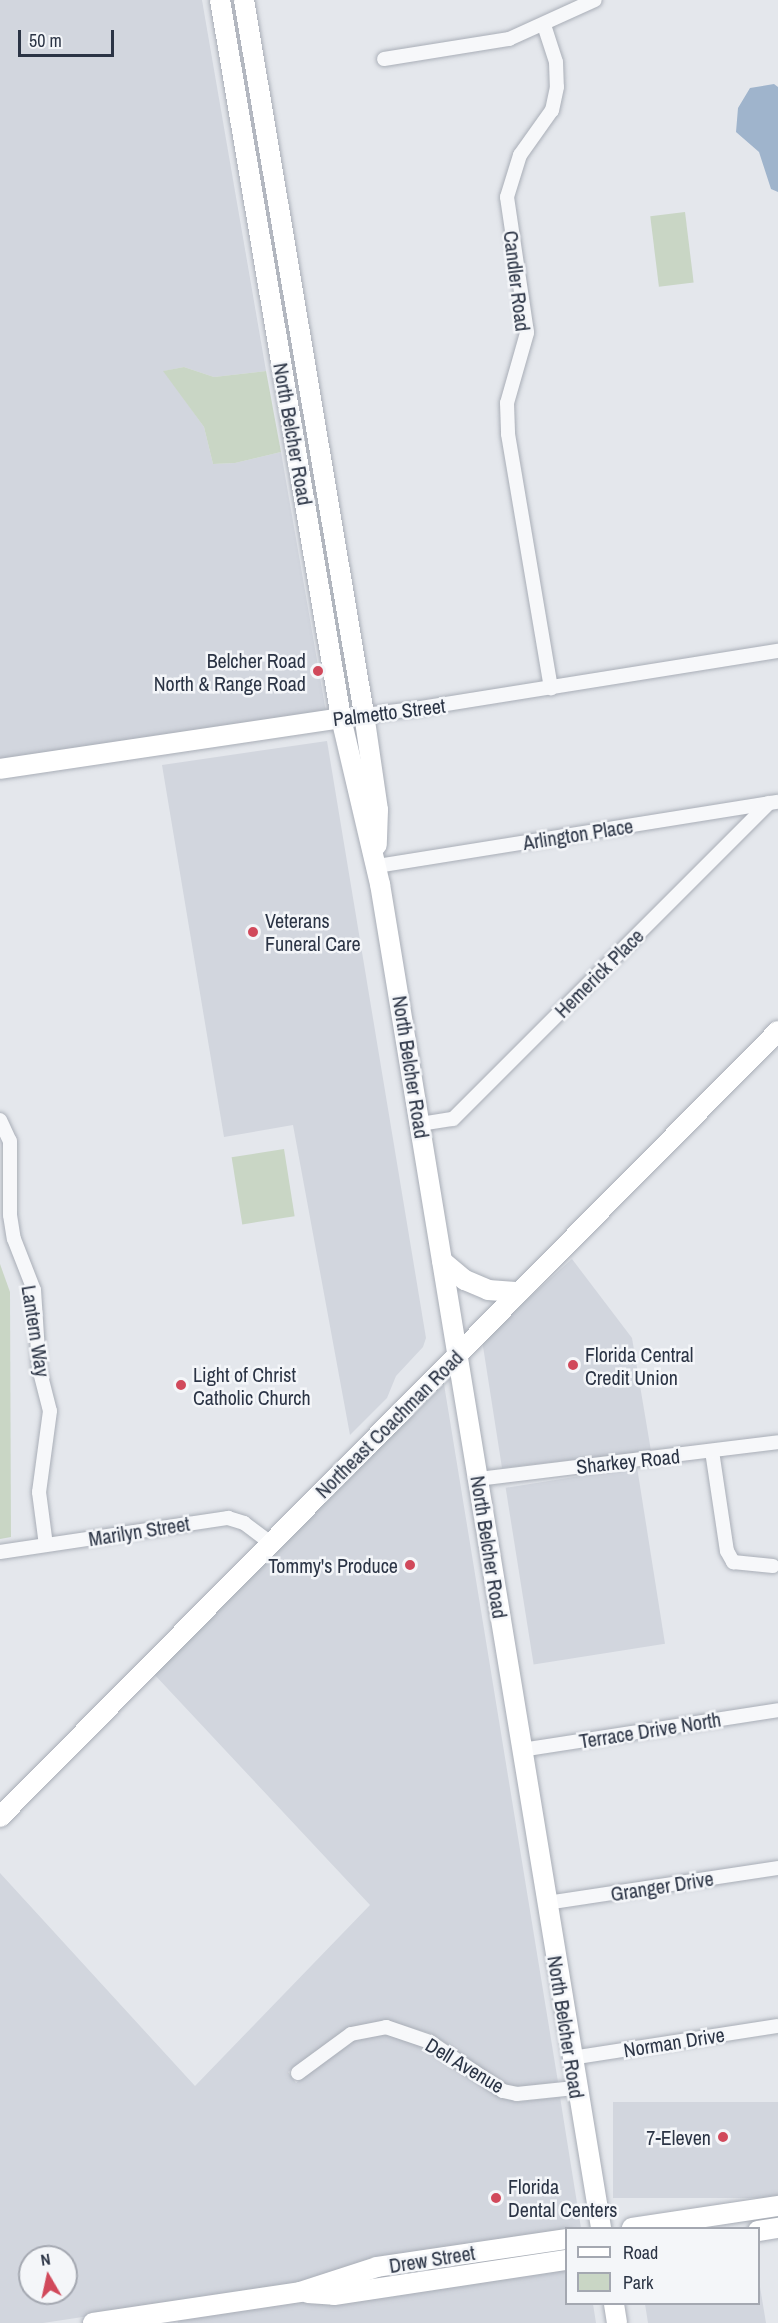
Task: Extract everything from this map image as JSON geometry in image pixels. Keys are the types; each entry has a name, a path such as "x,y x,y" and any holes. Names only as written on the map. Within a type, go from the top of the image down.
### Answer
{"main road":[{"name":"North Belcher Road","path":"220,0 341,718 377,866 458,1354 575,2088 601,2227"},
{"name":"North Belcher Road","path":"244,0 364,714 378,810 377,866"},
{"name":"Palmetto Street","path":"0,769 341,718"},
{"name":"Northeast Coachman Road","path":"0,1817 778,1031"},
{"path":"442,1261 465,1280 488,1290 519,1292"},
{"path":"645,2227 778,2206"},
{"path":"760,2231 778,2228"},
{"name":"Drew Street","path":"93,2323 170,2317 300,2292 377,2267 565,2239"},
{"name":"Drew Street","path":"300,2292 334,2295 565,2260"},
{"path":"614,2305 617,2323"}],"street":[{"path":"384,59 509,39 595,0"},
{"name":"Candler Road","path":"544,25 556,62 557,87 552,110 516,165 507,197 527,333 507,403 507,418 551,688"},
{"name":"Palmetto Street","path":"341,718 551,688 778,651"},
{"name":"Arlington Place","path":"377,866 773,802"},
{"name":"Hemerick Place","path":"420,1124 453,1119 773,802"},
{"name":"Lantern Way","path":"0,1120 10,1141 10,1215 14,1239 34,1290 39,1368 50,1412 39,1492 46,1545"},
{"name":"Sharkey Road","path":"478,1479 778,1442"},
{"path":"712,1451 727,1551 733,1562 744,1566 773,1566"},
{"name":"Marilyn Street","path":"0,1552 228,1518 244,1523 272,1543"},
{"name":"Terrace Drive North","path":"521,1750 778,1710"},
{"name":"Granger Drive","path":"546,1904 778,1868"},
{"name":"Norman Drive","path":"571,2058 778,2026"},
{"name":"Dell Avenue","path":"298,2073 351,2034 386,2027 430,2042 503,2091 517,2094 575,2088"}],"shaded area":[{"path":"0,0 202,0 266,371 214,377 184,367 164,371 204,427 213,464 235,463 281,452 326,712 0,761"},
{"path":"327,741 426,1338 423,1347 396,1376 387,1398 350,1435 293,1125 224,1137 162,765"},
{"path":"572,1259 632,1338 651,1451 502,1468 482,1340"},
{"path":"443,1378 558,2082 517,2087 505,2084 432,2034 385,2020 348,2028 288,2072 296,2083 354,2041 385,2034 427,2048 502,2098 518,2102 560,2097 581,2227 565,2227 565,2231 294,2285 43,2323 0,2323 0,1873 195,2086 370,1905 153,1673"},
{"path":"637,1467 665,1644 534,1665 506,1488"},
{"path":"613,2102 778,2102 778,2198 613,2198"},
{"path":"565,2268 565,2305 593,2305 596,2323 178,2323 177,2318"},
{"path":"760,2287 766,2323 648,2323 645,2305 760,2305"}],"green space":[{"path":"685,212 694,282 659,287 650,216"},
{"path":"184,367 214,377 266,371 281,452 235,463 213,464 204,427 163,371"},
{"path":"284,1149 295,1216 242,1224 232,1157"},
{"path":"0,1264 10,1292 11,1537 0,1539"}],"water":[{"path":"774,84 778,87 778,192 771,189 759,152 736,132 738,108 750,88"}],"place":[{"name":"Belcher Road North & Range Road","path":"318,671"},
{"name":"Veterans Funeral Care","path":"253,932"},
{"name":"Florida Central Credit Union","path":"573,1365"},
{"name":"Light of Christ Catholic Church","path":"181,1385"},
{"name":"Tommy's Produce","path":"410,1565"},
{"name":"7-Eleven","path":"723,2137"},
{"name":"Florida Dental Centers","path":"496,2198"}]}
